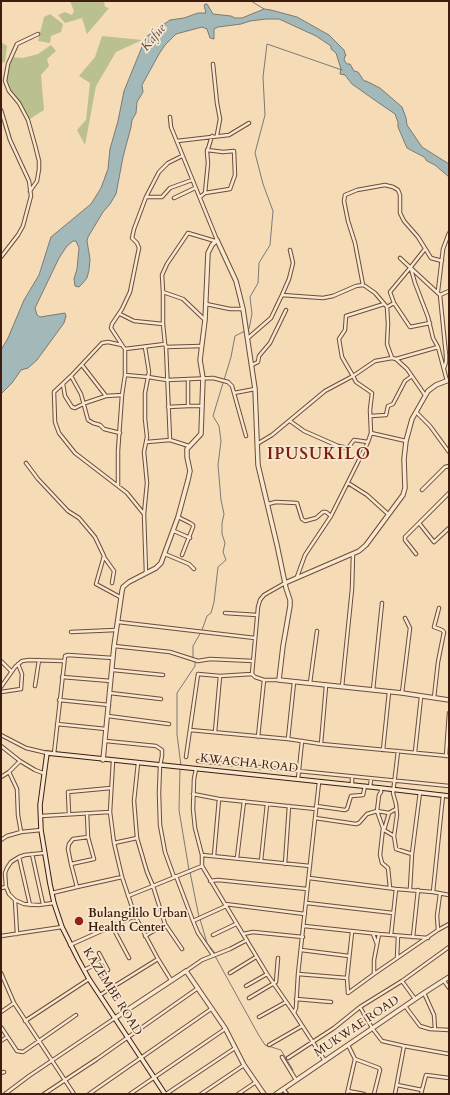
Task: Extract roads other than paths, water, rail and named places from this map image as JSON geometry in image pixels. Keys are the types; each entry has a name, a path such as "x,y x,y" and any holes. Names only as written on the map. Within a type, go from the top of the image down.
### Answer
{"street":[{"path":"30,190 37,181 39,161 28,120 20,103 9,91 5,81 8,64 17,44 38,34"},
{"path":"213,64 220,119 217,135"},
{"path":"1,110 10,140 29,181 31,196 23,226 1,257"},
{"path":"170,117 171,127 182,156 200,197 216,241 236,282 243,309 255,389 258,465 290,600 279,680"},
{"path":"177,142 217,135 229,135 249,123"},
{"path":"205,193 207,150 212,136"},
{"path":"200,197 205,193 230,189 235,173 234,151 223,152 207,150"},
{"path":"118,486 118,451 125,375 125,349 111,328 120,314 130,292 139,248 137,242 132,238 132,236 146,197 159,172 164,166 170,161 182,156"},
{"path":"146,197 162,197 170,188 192,180"},
{"path":"363,285 355,243 344,204 344,196 357,190 380,185 395,188 400,193 401,216 432,259 442,261"},
{"path":"174,198 195,188"},
{"path":"170,440 166,347 163,324 162,276 167,264 188,233 216,241"},
{"path":"438,292 443,249 449,233"},
{"path":"103,760 120,597 125,584 160,566 174,531 189,475 189,466 186,454 189,446 201,434 203,378 200,360 205,320 208,253 216,241"},
{"path":"425,248 411,269 390,291 390,294 394,303 410,327 430,323"},
{"path":"248,338 271,318 282,295 289,279 293,263 290,250"},
{"path":"400,258 440,295 446,355 444,368"},
{"path":"252,674 257,615 261,598 285,583 353,554 366,545 404,495 404,459 406,441 412,419 425,395 434,386 448,380 438,347 433,338 427,312 411,269"},
{"path":"282,295 323,298 333,296 356,286 363,285 376,293 387,307 387,344 392,358"},
{"path":"163,292 183,299 205,320"},
{"path":"440,295 449,292"},
{"path":"387,307 394,303"},
{"path":"206,304 230,310 243,309"},
{"path":"297,577 306,552 320,534 331,516 368,442 371,433 372,393 356,382 342,357 339,339 345,330 346,317 347,315 384,304"},
{"path":"252,365 258,362 259,356 270,343 286,310"},
{"path":"120,314 134,321 163,324"},
{"path":"122,345 108,342 102,343 63,384 55,389 53,394 55,422 59,433 75,453 127,493 144,514"},
{"path":"125,349 165,344"},
{"path":"166,347 201,346"},
{"path":"145,347 149,368 145,393 147,442 144,452 147,483 144,514 146,573"},
{"path":"257,444 262,442 325,391 353,376 375,361 392,358 396,359 438,347"},
{"path":"396,359 412,376 425,395"},
{"path":"82,365 106,396"},
{"path":"125,375 167,380 213,378 228,382 232,386 246,436"},
{"path":"71,376 79,388 90,421 100,425 104,429 120,433"},
{"path":"371,416 386,415 388,406 393,404 405,381 412,376"},
{"path":"188,379 188,406"},
{"path":"63,384 65,396 70,407 74,408 106,396 122,395"},
{"path":"234,393 255,389"},
{"path":"168,408 202,406"},
{"path":"416,412 430,426 449,452"},
{"path":"289,420 304,431 338,446 348,448 354,440 368,442"},
{"path":"371,433 406,441"},
{"path":"147,442 170,440 189,446"},
{"path":"26,463 68,511 79,518 90,530 114,571 112,583"},
{"path":"422,490 445,467 449,466"},
{"path":"348,483 367,494 389,515"},
{"path":"416,554 405,539 449,493"},
{"path":"267,504 276,502 297,503 302,519 305,521 316,518 323,512 326,512 331,516"},
{"path":"178,517 193,525 190,538 182,555"},
{"path":"419,523 434,542 449,528"},
{"path":"174,531 190,538"},
{"path":"164,554 190,564 194,569"},
{"path":"342,688 352,589 353,554"},
{"path":"104,556 96,584 120,597"},
{"path":"373,690 382,603"},
{"path":"434,698 438,662 444,632 434,627 439,608"},
{"path":"225,613 257,615"},
{"path":"402,694 410,628 405,618"},
{"path":"118,622 255,638"},
{"path":"71,632 117,630"},
{"path":"310,684 317,631"},
{"path":"114,646 170,652 196,661 210,659 253,661"},
{"path":"54,754 63,661 65,656 68,654 114,658"},
{"path":"1,686 11,671 24,660 63,661"},
{"path":"35,686 39,660"},
{"path":"1,661 11,671"},
{"path":"1,692 21,689 22,674 18,664"},
{"path":"113,670 163,675"},
{"path":"186,757 197,674 220,676 252,674 255,677 264,680 279,680 342,688 373,690 449,700"},
{"path":"215,732 220,676"},
{"path":"62,677 111,681"},
{"path":"258,737 264,680"},
{"path":"288,739 294,682"},
{"path":"321,744 326,686"},
{"path":"383,750 389,692"},
{"path":"110,693 161,699"},
{"path":"415,752 421,697"},
{"path":"59,700 108,705"},
{"path":"190,730 447,756 449,713"},
{"path":"108,716 169,724"},
{"path":"57,724 106,729"},
{"path":"1,734 26,748 47,753"},
{"path":"106,741 156,746 162,750 158,808 165,852 198,933 214,955"},
{"path":"298,779 302,741"},
{"path":"1,746 20,761 35,770 43,772"},
{"path":"398,751 393,789 397,821 394,836 396,849 412,854"},
{"name":"KWACHA ROAD","path":"47,753 449,796"},
{"name":"KAZEMBE ROAD","path":"47,753 43,772 40,805 41,830 54,903 62,927 89,979 165,1094"},
{"path":"1,777 9,772 20,761"},
{"path":"113,761 110,812 114,844 122,877 134,916 171,980"},
{"path":"198,761 449,786"},
{"path":"138,763 134,801 137,838 145,867 153,886 165,924 182,949"},
{"path":"252,766 252,775"},
{"path":"196,769 193,809 195,828 202,855 202,866 256,957 324,1061"},
{"path":"9,772 17,789 18,815 21,832"},
{"path":"352,777 352,785"},
{"path":"370,787 371,779"},
{"path":"294,1013 296,1008 298,974 307,903 307,889 319,782"},
{"path":"193,794 219,799 345,810 347,809 351,796 363,795 365,786"},
{"path":"69,814 68,792 111,788"},
{"path":"382,788 379,795 377,811 383,829 394,836"},
{"path":"410,889 412,854 420,792"},
{"path":"433,892 443,795"},
{"path":"214,856 219,799"},
{"path":"237,858 244,801"},
{"path":"261,860 267,804"},
{"path":"285,864 289,806"},
{"path":"390,888 388,868 382,863 380,855 383,829 389,813 396,808"},
{"path":"315,818 356,824 368,814 377,811 389,813"},
{"path":"40,816 110,812"},
{"path":"71,864 94,859 88,837 87,813"},
{"path":"1,840 7,836 21,832 41,830"},
{"path":"77,887 68,849 70,841 73,839 88,837"},
{"path":"114,844 137,838"},
{"path":"44,853 19,857 11,862 6,868 6,887 9,894 15,900 30,905 54,903"},
{"path":"32,854 43,904"},
{"path":"202,855 310,866"},
{"path":"19,857 30,905"},
{"path":"128,896 202,866"},
{"path":"52,893 122,877"},
{"path":"309,878 396,889 410,889 449,895"},
{"path":"210,880 307,889"},
{"path":"1,888 6,887"},
{"path":"391,935 396,889"},
{"path":"413,937 418,890"},
{"path":"438,930 437,916 440,894"},
{"path":"15,900 17,934"},
{"path":"307,903 393,913"},
{"path":"193,921 225,905 305,914"},
{"path":"70,945 134,916"},
{"path":"145,936 165,924"},
{"path":"213,935 236,924"},
{"path":"112,926 129,958"},
{"path":"304,926 352,932 429,938"},
{"path":"352,932 347,978 348,993 397,958 429,938 438,930 448,926"},
{"path":"1,936 62,927"},
{"path":"243,934 253,932 303,936"},
{"path":"373,934 377,944"},
{"path":"374,974 374,960 379,934"},
{"path":"397,958 398,936"},
{"path":"5,1094 52,1060 171,980 214,955 247,940"},
{"path":"288,1058 334,1028 360,1007 402,981 449,947"},
{"path":"301,950 349,956"},
{"path":"99,953 108,970"},
{"path":"230,973 256,957"},
{"path":"249,998 274,984 277,980 278,958"},
{"path":"100,994 158,959"},
{"path":"84,970 103,961"},
{"path":"186,971 225,1028 244,1065 264,1094"},
{"path":"1,973 14,1003 74,1094"},
{"path":"246,986 267,974"},
{"path":"298,974 347,978"},
{"name":"MUKWAE ROAD","path":"276,1094 449,977"},
{"path":"25,1021 89,979"},
{"path":"402,981 415,999"},
{"path":"444,981 449,988"},
{"path":"44,1094 66,1081 198,988"},
{"path":"424,993 434,1015 435,1029"},
{"path":"296,999 331,1002"},
{"path":"259,1017 286,1002"},
{"path":"1,1012 14,1003"},
{"path":"405,1006 420,1026 449,1030"},
{"path":"360,1007 372,1028 382,1041 449,1054"},
{"path":"88,1094 211,1009"},
{"path":"1,1027 20,1053 76,1015"},
{"path":"269,1045 302,1026"},
{"path":"130,1094 225,1028"},
{"path":"1,1041 7,1037"},
{"path":"348,1045 355,1059 347,1092 364,1094"},
{"path":"395,1094 404,1046"},
{"path":"165,1094 235,1048"},
{"path":"282,1058 296,1080"},
{"path":"355,1059 379,1068 380,1070 374,1094"},
{"path":"201,1094 244,1065"},
{"path":"421,1094 426,1075 449,1078"},
{"path":"238,1094 256,1082"},
{"path":"397,1086 422,1090"},
{"path":"283,1089 287,1094"}],"water":[{"name":"Kafue","path":"206,4 213,14 231,16 235,18 242,18 264,9 271,10 297,17 329,35 344,50 346,56 344,60 347,64 350,64 354,71 358,72 364,81 380,88 402,107 407,125 422,147 449,164 449,177 435,165 427,161 424,157 407,148 398,127 395,114 352,84 345,75 340,74 341,69 336,53 331,49 331,46 316,36 279,19 250,21 241,24 218,27 214,29 214,39 210,38 207,29 202,27 176,34 165,45 159,54 142,85 143,92 137,102 136,113 132,120 116,194 88,237 87,241 90,259 87,278 79,287 75,286 74,279 77,269 79,248 76,241 73,241 67,246 59,258 35,308 37,315 40,317 65,313 66,316 64,323 37,360 28,368 21,370 12,383 1,394 1,350 8,338 24,300 39,275 51,237 91,204 101,188 108,169 110,149 118,121 124,91 146,37 170,20 184,18 198,13 206,13 204,5"}],"waterway":[{"path":"251,1 264,9"},
{"path":"248,330 252,314 250,297 258,283 259,263 270,245 273,211 263,184 255,153 265,115 263,77 267,44 342,70"},
{"path":"224,380 231,357 235,336 245,331"},
{"path":"202,630 207,616 211,613 214,602 218,567 226,560 223,552 225,543 222,534 224,514 221,500 218,465 221,441 219,426 213,416 223,383"},
{"path":"193,657 193,646 201,632"},
{"path":"181,766 177,734 177,693 195,666 195,662"},
{"path":"180,769 179,810 189,870"},
{"path":"190,872 199,917"},
{"path":"200,919 207,943 215,953"},
{"path":"215,956 265,1045 281,1050 293,1070"}],"place":[{"name":"Bulangililo Urban Health Center","path":"79,921"}],"district":[{"name":"IPUSUKILO","path":"319,455"}]}
